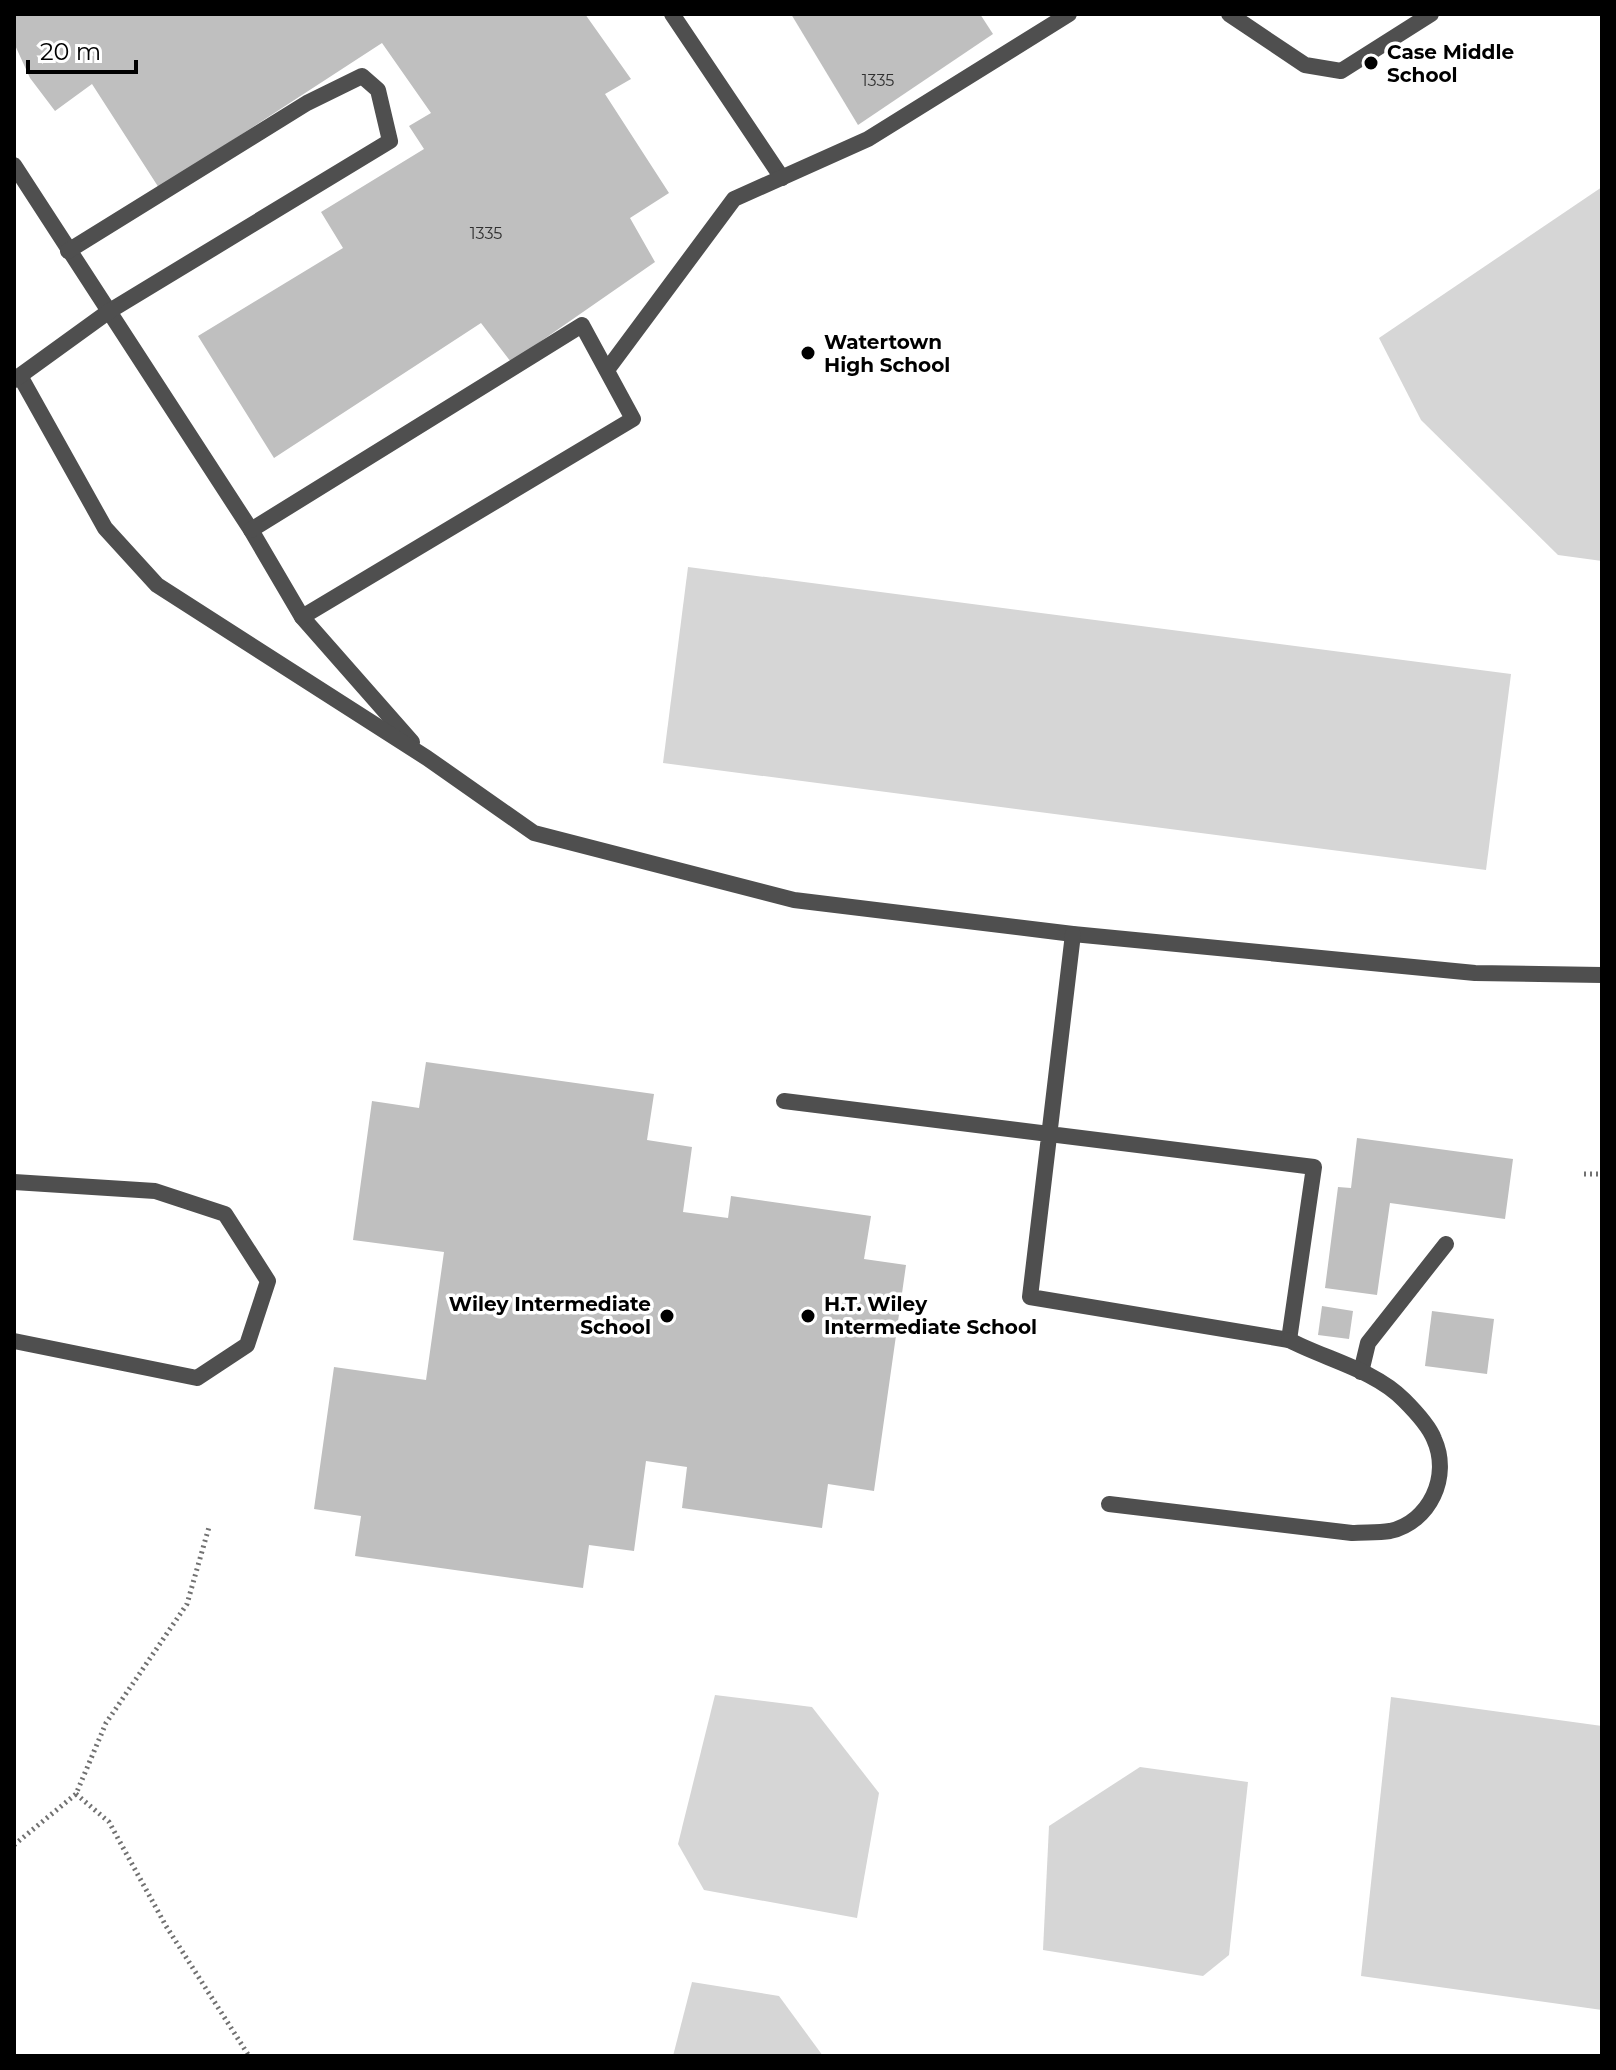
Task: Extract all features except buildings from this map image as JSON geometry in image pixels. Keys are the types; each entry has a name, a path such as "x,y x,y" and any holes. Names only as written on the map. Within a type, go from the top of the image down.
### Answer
{"lane":[{"path":"672,14 782,178"},
{"path":"607,370 734,199 868,139 1069,14"},
{"path":"1229,14 1305,65 1341,71 1431,14"},
{"path":"68,251 307,103 362,76 378,90 390,141 108,312 17,378 105,528 157,585 427,758 534,833 794,900 1073,934 1475,973 1602,975"},
{"path":"14,165 251,530 302,617 427,758"},
{"path":"251,530 582,325 633,419 302,617"},
{"path":"1073,934 1030,1297 1289,1340 1361,1372 1403,1398 1434,1439 1442,1472 1433,1500 1418,1518 1391,1531 1352,1533 1109,1504"},
{"path":"784,1101 1314,1167 1289,1340"},
{"path":"14,1182 155,1191 225,1214 268,1281 247,1345 197,1378 14,1341"},
{"path":"1361,1372 1368,1343 1446,1244"}],"path":[{"path":"1584,1174 1602,1174"},
{"path":"14,1845 76,1794 106,1723 187,1604 209,1527"},
{"path":"76,1794 109,1822 166,1926 249,2056"}],"shaded area":[{"path":"1602,187 1602,561 1558,555 1421,420 1379,338"},
{"path":"688,567 1511,674 1486,870 663,763"},
{"path":"715,1695 812,1707 879,1793 857,1918 704,1890 678,1844"},
{"path":"1391,1697 1602,1726 1602,2010 1361,1976"},
{"path":"1140,1767 1248,1782 1229,1955 1203,1976 1043,1950 1049,1826"},
{"path":"692,1982 779,1996 823,2056 673,2056"}],"place":[{"name":"Case Middle School","path":"1371,63"},
{"name":"Watertown High School","path":"808,353"},
{"name":"Wiley Intermediate School","path":"667,1316"},
{"name":"H.T. Wiley Intermediate School","path":"808,1316"}]}
